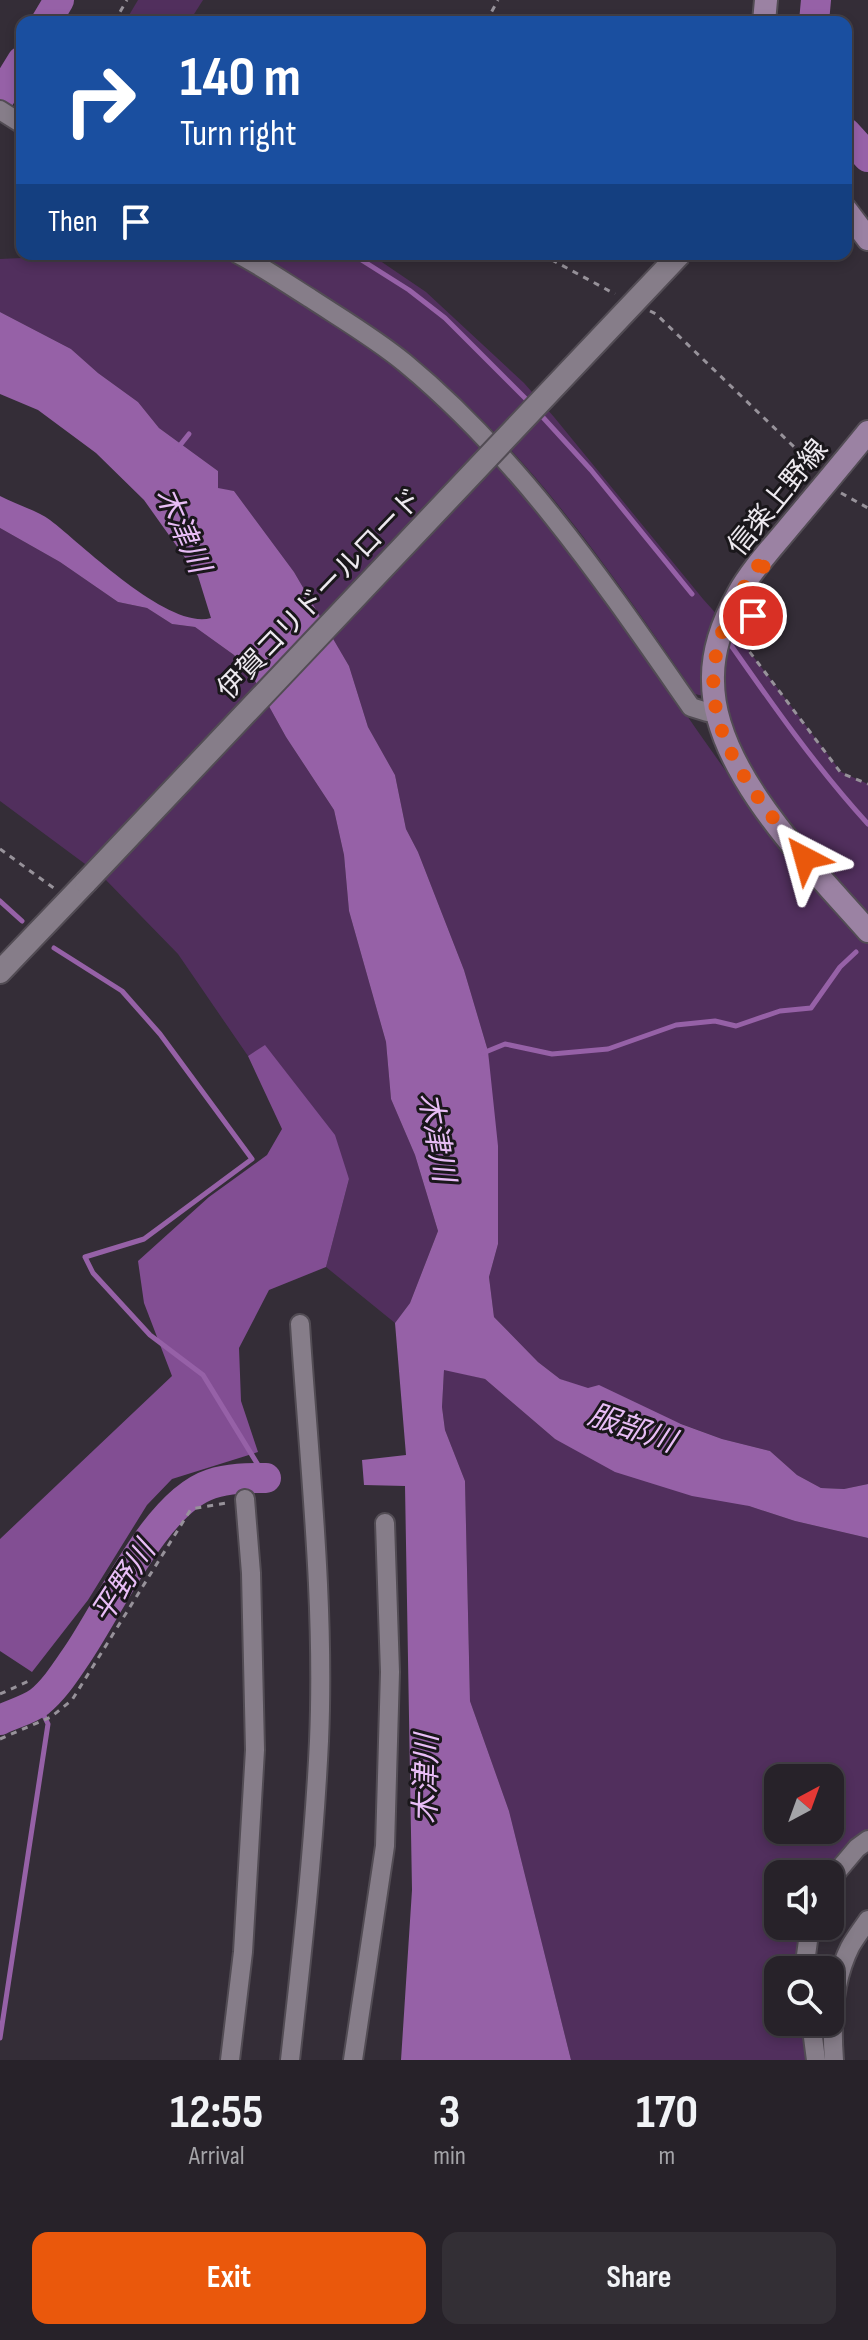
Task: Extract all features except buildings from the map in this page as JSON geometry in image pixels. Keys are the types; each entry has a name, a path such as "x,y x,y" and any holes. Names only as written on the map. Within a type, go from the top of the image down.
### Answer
{"main road":[{"path":"852,218 868,239"},
{"name":"信楽上野線","path":"868,432 751,574 725,620 717,646 712,682 727,745 754,793 868,931"}],"street":[{"path":"248,260 342,318 402,361 433,388 489,442 562,528 691,707 707,712 717,711"},
{"name":"伊賀コリドールロード","path":"0,972 674,260"},
{"path":"290,2060 304,1941 319,1739 319,1582 300,1324"},
{"path":"230,2060 243,1952 255,1750 251,1573 245,1499"},
{"path":"353,2060 385,1846 390,1672 385,1523"},
{"path":"844,1863 868,1840"},
{"path":"834,2060 831,2028 837,1990 850,1947 868,1920"},
{"path":"813,2036 816,2060"}],"path":[{"path":"552,260 619,296"},
{"path":"644,308 656,314 835,489 868,508"},
{"path":"756,601 746,647 841,773 868,784"},
{"path":"0,849 69,900"},
{"path":"0,1739 51,1717 72,1700 191,1509 245,1499"},
{"path":"0,1694 31,1680"}],"shaded area":[{"path":"138,0 203,0 193,16 129,16"},
{"path":"0,259 230,260 334,322 393,363 445,407 537,508 619,617 752,805 800,866 868,943 868,1484 844,1489 821,1488 797,1475 770,1451 722,1439 560,1379 538,1362 494,1317 489,1277 498,1244 488,1051 464,970 406,829 395,775 368,727 349,666 294,572 234,491 218,489 218,471 159,428 138,402 71,349 0,312"},
{"path":"267,260 379,260 426,292 524,383 554,417 746,647 841,772 868,784 868,921 804,844 766,791 736,733 724,701 695,694 640,614 551,496 451,390 406,352 333,300"},
{"path":"0,528 60,562 118,602 147,608 172,624 195,627 234,655 255,681 286,737 334,810 344,855 349,911 386,1042 391,1099 415,1155 438,1231 410,1303 395,1323 326,1267 349,1179 265,1046 248,1056 178,954 104,878 0,801"},
{"path":"265,1045 335,1135 349,1179 326,1267 269,1290 239,1348 241,1401 258,1452 172,1479 147,1505 88,1600 32,1672 0,1651 0,1539 172,1376 144,1303 138,1261 209,1197 267,1155 282,1129 248,1056"},
{"path":"444,1369 485,1379 555,1439 795,1521 868,1538 868,1833 841,1860 764,1860 764,1940 801,1940 797,1956 764,1956 764,2036 804,2036 808,2060 571,2060 509,1811 470,1701 465,1481 445,1430 442,1407"}],"water":[{"path":"0,312 71,349 138,402 159,428 218,471 218,488 234,491 294,572 349,666 368,727 395,775 406,829 464,970 488,1051 498,1146 498,1244 489,1277 494,1317 538,1362 560,1379 588,1388 599,1385 681,1424 722,1439 770,1451 797,1475 821,1488 844,1489 868,1484 868,1538 795,1521 749,1506 692,1496 615,1472 555,1439 485,1379 444,1370 442,1407 445,1430 465,1481 470,1701 509,1811 571,2060 401,2060 412,1890 405,1486 364,1485 362,1460 406,1455 395,1323 410,1303 438,1231 415,1155 391,1099 386,1042 349,911 344,855 334,810 286,737 255,681 234,655 195,627 172,624 147,608 118,602 60,562 0,528 0,496 50,520 150,599 193,618 211,618 198,576 144,500 96,453 38,410 0,394"}],"waterway":[{"path":"50,16 59,0"},
{"path":"815,16 816,0"},
{"path":"0,97 16,71"},
{"path":"852,140 868,157"},
{"path":"362,260 409,290 445,318 531,404"},
{"path":"538,412 591,470 692,594"},
{"path":"177,449 189,434"},
{"path":"728,641 812,758 868,824"},
{"path":"0,901 22,921"},
{"path":"54,948 122,991 160,1034 252,1159 144,1239 85,1257 93,1273 150,1335 203,1375 266,1478"},
{"path":"483,1053 505,1044 552,1054 608,1049 676,1025 715,1021 736,1026 780,1011 811,1008 840,967 856,952"},
{"name":"平野川","path":"0,1720 35,1705 55,1686 136,1558 172,1512 191,1495 211,1484 231,1479 266,1478"},
{"path":"0,2038 48,1724 38,1703"}],"route":[{"path":"753,616 766,555 751,574 725,620 717,646 712,682 721,730 737,766 776,823 805,858"}],"water label":[{"name":"木津川","path":"183,530"},
{"name":"木津川","path":"437,1137"},
{"name":"服部川","path":"632,1428"},
{"name":"木津川","path":"426,1779"}]}
